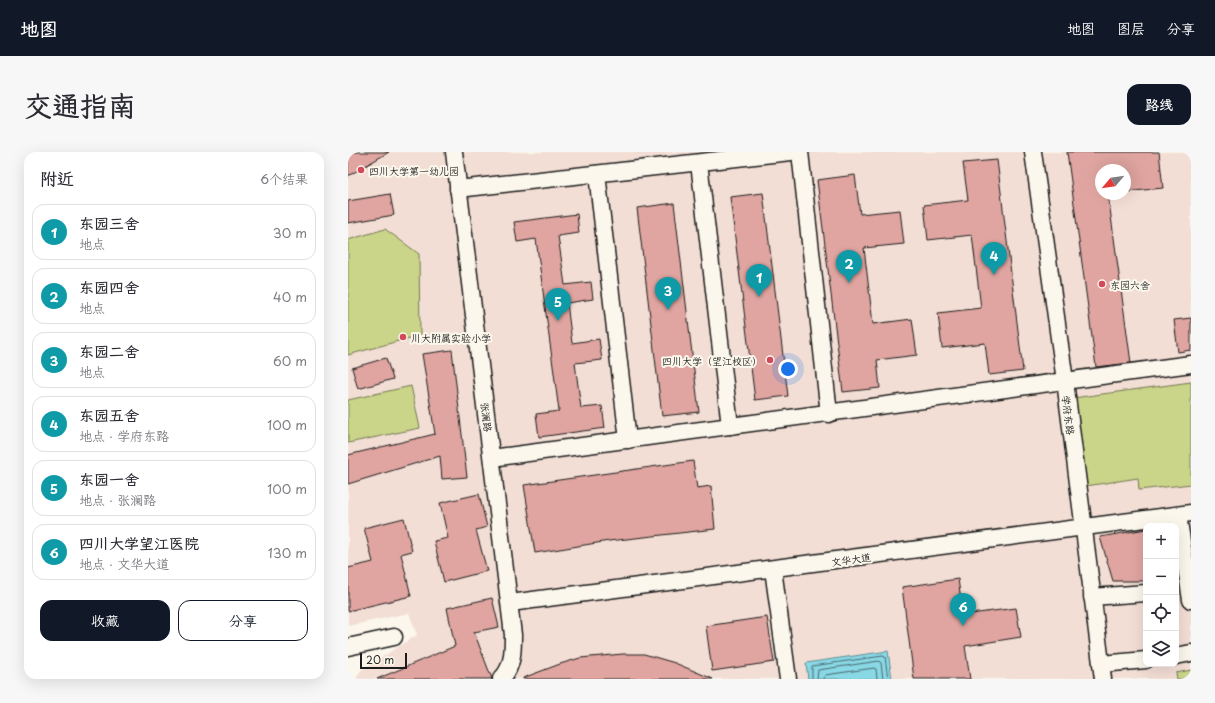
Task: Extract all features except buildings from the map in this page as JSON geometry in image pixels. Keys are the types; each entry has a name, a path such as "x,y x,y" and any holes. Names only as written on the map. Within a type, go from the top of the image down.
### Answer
{"street":[{"name":"张澜路","path":"454,152 510,603 513,650 509,668 501,679"},
{"path":"458,189 791,152"},
{"path":"800,152 829,414"},
{"name":"学府东路","path":"1033,152 1065,381 1102,672"},
{"path":"699,163 730,426"},
{"path":"597,174 628,440"},
{"path":"492,458 829,414 1191,364"},
{"path":"1185,514 1187,593"},
{"name":"文华大道","path":"510,603 773,569 1084,526 1185,514"},
{"path":"773,569 788,679"},
{"path":"1092,597 1143,593"},
{"path":"348,647 394,637"},
{"path":"1179,655 1191,653"},
{"path":"1102,672 1143,661"}],"shaded area":[{"name":"四川大学（望江校区）","path":"348,152 1191,152 1191,679 356,679 361,670 417,635 409,613 348,626"}],"green space":[{"path":"385,229 419,254 420,335 348,355 348,240"},
{"path":"1191,382 1191,484 1139,490 1138,478 1086,486 1073,398"},
{"path":"411,386 420,428 348,443 348,400"},
{"path":"1191,670 1191,679 1177,679 1176,673"}],"water":[{"path":"888,651 892,679 808,679 806,663"}],"place":[{"name":"四川大学第一幼儿园","path":"361,170"},
{"name":"东园五舍","path":"994,275"},
{"name":"东园四舍","path":"849,283"},
{"name":"东园六舍","path":"1102,284"},
{"name":"东园三舍","path":"759,297"},
{"name":"东园二舍","path":"668,310"},
{"name":"东园一舍","path":"558,321"},
{"name":"川大附属实验小学","path":"403,337"},
{"name":"四川大学（望江校区）","path":"770,360"},
{"name":"四川大学望江医院","path":"963,626"}]}
